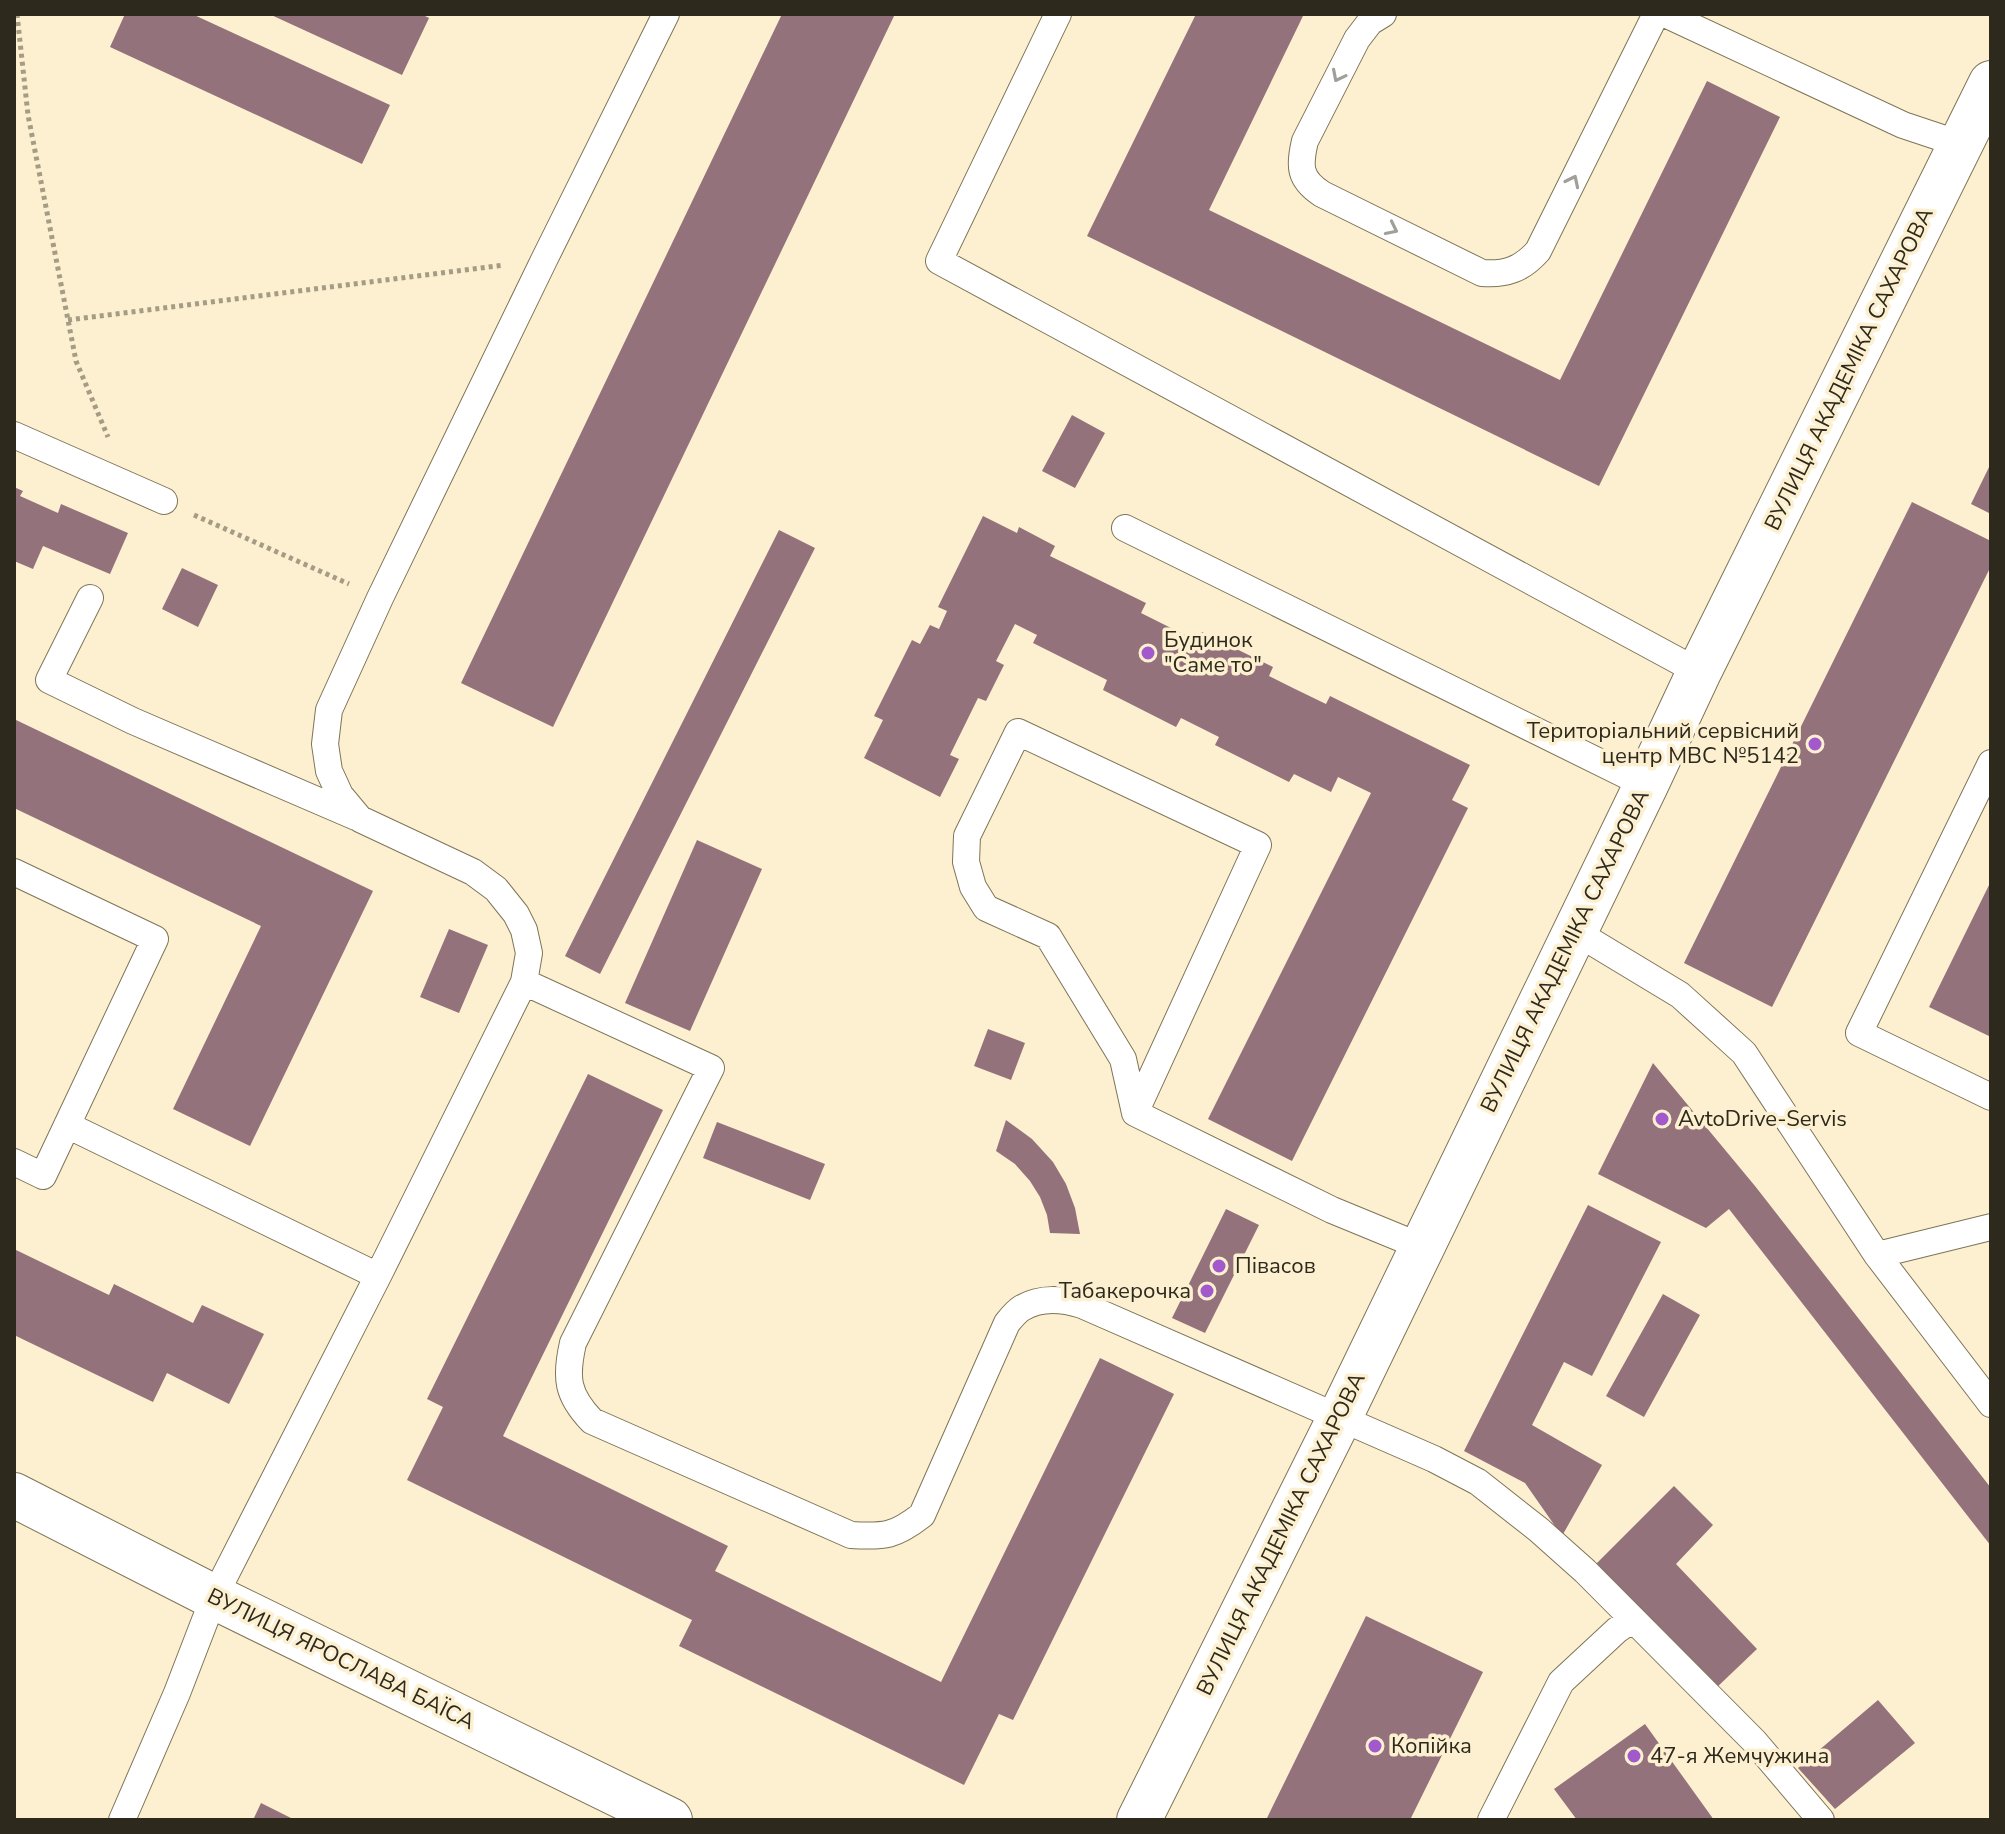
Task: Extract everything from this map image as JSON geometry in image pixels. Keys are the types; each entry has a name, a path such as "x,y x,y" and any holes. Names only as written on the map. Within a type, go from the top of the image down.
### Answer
{"street":[{"name":"ВУЛИЦЯ АКАДЕМІКА САХАРОВА","path":"1139,1820 1340,1417 1699,672 1991,83"},
{"name":"ВУЛИЦЯ ЯРОСЛАВА БАЇСА","path":"14,1495 214,1597 670,1820"}],"lane":[{"path":"360,819 340,795 329,771 325,744 329,710 380,598 666,14"},
{"path":"1058,14 939,261 1699,672"},
{"path":"1383,14 1370,22 1357,39 1305,141 1302,171 1310,186 1322,194 1482,273 1498,274 1528,262 1538,251 1656,14"},
{"path":"1665,14 1903,125 1960,144"},
{"path":"14,435 164,501"},
{"path":"1125,528 1646,785"},
{"path":"90,598 49,680 133,721 360,819 473,872 496,889 516,914 524,930 529,953 524,982 214,1597 177,1693 122,1820"},
{"path":"1018,732 1258,845 1135,1113 1123,1059 1048,936 986,908 973,887 966,862 967,836 1018,732"},
{"path":"1991,763 1859,1033 1991,1097"},
{"path":"14,872 155,939 43,1176 14,1162"},
{"path":"1574,931 1680,995 1744,1053 1877,1255 1991,1404"},
{"path":"524,982 711,1068 573,1343 568,1366 570,1389 579,1407 592,1421 851,1535 878,1537 903,1530 922,1515 1007,1323 1022,1308 1045,1300 1066,1300 1082,1305 1434,1459 1478,1482 1585,1571 1754,1741 1821,1820"},
{"path":"1135,1113 1332,1210 1422,1247"},
{"path":"67,1125 378,1276"},
{"path":"1877,1255 1991,1227"},
{"path":"1491,1820 1561,1682 1633,1619"}],"path":[{"path":"17,14 28,115 76,361 128,485"},
{"path":"68,320 544,260"},
{"path":"164,501 380,598"}],"building":[{"path":"125,14 192,14 390,105 362,164 110,47"},
{"path":"269,14 421,14 429,18 402,75"},
{"path":"782,14 895,14 553,727 461,683"},
{"path":"1196,14 1303,16 1209,210 1560,380 1707,81 1780,117 1599,486 1087,236"},
{"path":"1072,415 1105,433 1075,488 1042,471"},
{"path":"1991,463 1991,514 1971,504"},
{"path":"14,487 23,491 20,496 58,513 61,504 128,533 110,574 43,546 33,569 14,561"},
{"path":"1912,502 1991,541 1991,566 1772,1007 1684,963"},
{"path":"983,516 1017,533 1019,527 1055,546 1050,556 1146,603 1141,613 1197,641 1202,632 1273,667 1269,676 1295,689 1326,704 1330,696 1470,765 1452,800 1468,808 1292,1161 1208,1119 1371,793 1338,777 1331,792 1294,774 1289,782 1215,745 1219,737 1181,718 1176,727 1103,690 1107,680 1033,643 1037,635 1015,624 996,661 1004,665 986,701 978,698 950,755 959,759 940,797 864,758 883,720 874,716 912,640 920,644 930,625 939,629 947,611 938,607"},
{"path":"779,530 815,548 600,974 565,956"},
{"path":"182,568 218,585 198,627 162,609"},
{"path":"14,719 373,891 250,1146 173,1109 261,926 14,808"},
{"path":"697,840 762,869 690,1031 625,1003"},
{"path":"1991,881 1991,1037 1929,1007"},
{"path":"449,929 488,945 459,1013 420,997"},
{"path":"988,1029 1025,1043 1011,1080 974,1066"},
{"path":"1653,1063 1755,1186 1991,1488 1991,1546 1729,1209 1706,1228 1598,1174"},
{"path":"588,1074 663,1110 503,1436 728,1546 715,1571 941,1682 1100,1358 1174,1394 1013,1720 999,1714 964,1785 679,1646 692,1620 407,1480 443,1407 427,1399"},
{"path":"1006,1120 1032,1139 1053,1162 1075,1208 1080,1234 1050,1233 1047,1215 1030,1181 1015,1164 996,1151"},
{"path":"717,1122 825,1164 810,1200 703,1158"},
{"path":"1588,1205 1661,1242 1592,1376 1564,1362 1532,1425 1602,1465 1562,1536 1525,1483 1464,1451"},
{"path":"1226,1209 1259,1225 1205,1333 1172,1318"},
{"path":"14,1249 109,1295 114,1284 193,1323 202,1305 264,1334 229,1404 167,1373 153,1402 14,1335"},
{"path":"1663,1294 1700,1315 1644,1417 1606,1396"},
{"path":"1674,1486 1713,1525 1676,1564 1757,1649 1714,1690 1594,1566"},
{"name":"Копійка","path":"1366,1616 1483,1672 1410,1820 1266,1820"},
{"path":"1878,1700 1915,1743 1835,1809 1798,1768"},
{"name":"47-я Жемчужина","path":"1645,1724 1714,1820 1577,1820 1554,1789"},
{"path":"261,1803 295,1820 253,1820"}],"place":[{"name":"Будинок \"Саме то\"","path":"1148,653"},
{"name":"Територіальний сервісний центр МВС №5142","path":"1815,744"},
{"name":"AvtoDrive-Servis","path":"1662,1119"},
{"name":"Півасов","path":"1219,1266"},
{"name":"Табакерочка","path":"1207,1291"},
{"name":"Копійка","path":"1375,1746"},
{"name":"47-я Жемчужина","path":"1634,1756"}]}
